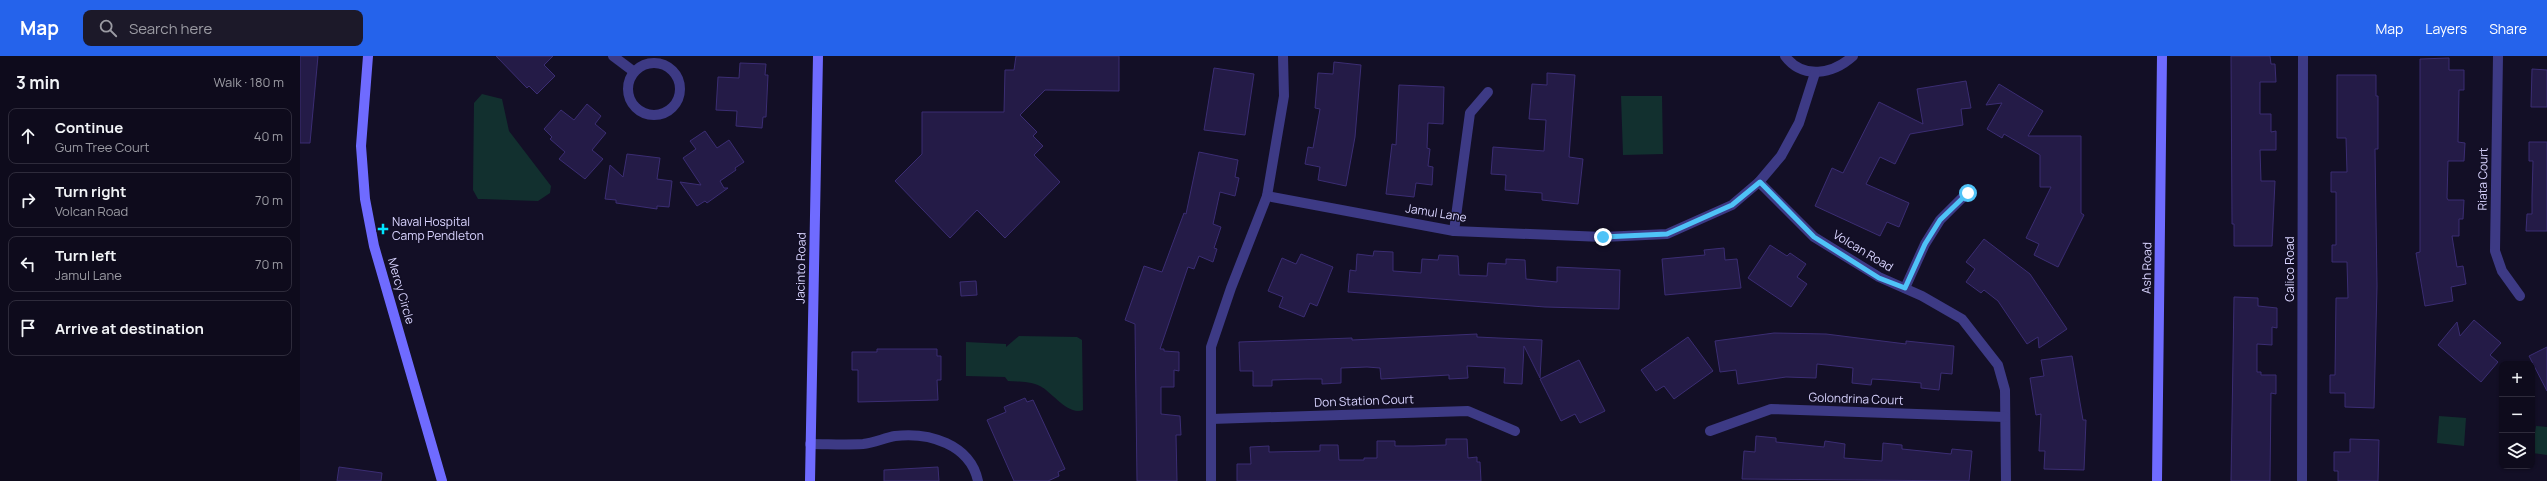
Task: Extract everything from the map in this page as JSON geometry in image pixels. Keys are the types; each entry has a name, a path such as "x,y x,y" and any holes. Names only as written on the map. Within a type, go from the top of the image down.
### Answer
{"street":[{"name":"Mercy Circle","path":"368,56 361,146 365,199 374,246 442,481"},
{"path":"613,56 633,71"},
{"name":"Jacinto Road","path":"810,481 818,56"},
{"path":"1211,481 1211,347 1231,288 1267,196 1284,96 1283,56"},
{"path":"1785,56 1801,69 1814,72 1829,71 1843,65 1853,56"},
{"name":"Ash Road","path":"2157,481 2162,56"},
{"name":"Calico Road","path":"2302,56 2302,481"},
{"name":"Riata Court","path":"2498,56 2495,251 2502,271 2520,296"},
{"path":"650,62 659,63 675,72 680,90 674,106 660,115 643,113 636,109 628,94 627,86 633,71 650,62"},
{"name":"Jamul Lane","path":"1267,196 1454,231 1603,237 1667,234 1732,205 1760,182 1781,156 1799,123 1814,72"},
{"path":"1454,231 1470,113 1488,92"},
{"name":"Volcan Road","path":"1760,182 1814,237 1879,278 1905,288 1962,319 1998,366 2005,390 2006,481"},
{"path":"1905,288 1925,244 1940,220 1968,193"},
{"name":"Golondrina Court","path":"1710,431 1771,409 2005,417"},
{"name":"Don Station Court","path":"1210,419 1468,411 1515,431"},
{"path":"810,444 864,444 895,436 920,435 949,443 966,455 978,481"}],"green space":[{"path":"482,94 502,99 509,131 551,186 550,193 538,201 478,199 473,190 474,103"},
{"path":"1621,96 1662,96 1663,154 1623,155"},
{"path":"1019,336 1077,337 1082,340 1083,410 1077,411 1066,407 1045,389 1032,383 1008,381 1005,377 966,376 966,342 1006,344 1006,347"},
{"path":"2439,416 2466,418 2464,446 2437,443"},
{"path":"2536,426 2547,427 2547,455 2535,453"}],"building":[{"path":"300,56 318,56 310,143 300,143"},
{"path":"496,56 553,56 544,65 555,76 537,94 529,86 527,88"},
{"path":"1016,56 1119,56 1119,91 1045,90 1020,115 1037,132 1033,136 1043,146 1034,155 1060,182 1005,238 977,210 950,238 895,181 922,154 922,112 1004,112 1005,70 1014,70"},
{"path":"2231,56 2270,56 2271,64 2275,64 2276,82 2260,82 2260,114 2271,114 2271,132 2276,131 2276,150 2260,150 2261,181 2275,181 2272,246 2234,246 2234,224 2232,224"},
{"path":"2449,58 2449,70 2464,70 2464,90 2459,90 2458,142 2465,143 2464,161 2448,161 2447,198 2448,200 2464,200 2463,219 2459,219 2459,236 2452,236 2457,267 2463,266 2466,284 2451,287 2453,301 2425,306 2416,253 2420,252 2420,59"},
{"path":"1334,62 1361,65 1355,137 1346,186 1318,180 1320,167 1305,164 1308,147 1313,148 1320,109 1315,108 1318,73 1333,74"},
{"path":"740,63 766,64 765,75 768,75 766,117 763,117 762,128 736,126 737,111 716,110 718,77 739,78"},
{"path":"1214,68 1254,74 1245,135 1204,130"},
{"path":"2532,69 2547,70 2547,107 2531,107"},
{"path":"1547,73 1575,75 1569,157 1583,159 1578,204 1542,200 1542,193 1505,190 1506,175 1491,174 1493,147 1544,151 1546,120 1529,119 1532,84 1547,85"},
{"path":"2337,75 2376,75 2376,96 2378,96 2378,149 2375,149 2377,286 2374,408 2345,407 2345,393 2330,393 2330,375 2335,375 2336,298 2348,298 2347,262 2332,262 2332,245 2336,245 2336,192 2331,192 2331,172 2347,172 2346,138 2337,138"},
{"path":"1966,81 1971,108 1961,109 1963,125 1910,134 1895,164 1880,157 1866,184 1909,203 1899,227 1887,222 1880,236 1815,206 1832,168 1843,173 1879,102 1923,124 1917,89"},
{"path":"1999,84 2043,111 2028,136 2081,136 2081,213 2084,215 2058,267 2034,255 2039,244 2026,238 2051,187 2040,187 2040,155 2004,134 2002,138 1987,129 2002,103 1986,105"},
{"path":"1399,85 1444,87 1443,124 1428,123 1427,148 1430,149 1428,166 1433,167 1432,185 1416,183 1414,197 1386,194 1392,144 1396,145"},
{"path":"587,104 601,116 595,124 606,133 592,150 603,159 585,179 559,159 565,152 550,139 552,137 544,129 561,110 574,120"},
{"path":"705,131 717,148 729,140 744,162 735,168 736,170 720,181 724,188 728,188 707,203 705,201 697,206 680,182 701,185 683,158 696,149 690,141"},
{"path":"2529,142 2547,142 2547,231 2526,231 2527,214 2532,214 2533,161 2529,161"},
{"path":"1199,152 1238,160 1235,177 1239,178 1235,196 1220,192 1213,224 1221,227 1214,248 1217,249 1213,262 1199,256 1194,269 1188,267 1160,349 1164,349 1164,351 1179,352 1179,371 1174,370 1174,387 1161,387 1161,414 1180,416 1181,435 1176,435 1177,481 1137,481 1135,324 1125,320 1144,266 1162,272 1184,213 1186,214"},
{"path":"627,154 660,158 657,179 672,181 669,207 657,206 657,209 616,203 616,200 605,199 610,165 623,177"},
{"path":"1984,239 2030,274 2067,329 2039,348 2038,337 2027,344 1998,301 1984,290 1981,293 1966,282 1975,269 1966,262"},
{"path":"1770,245 1787,256 1790,253 1806,264 1797,277 1807,284 1791,307 1748,278"},
{"path":"1724,248 1725,260 1737,259 1741,288 1665,295 1662,259 1705,255 1704,250"},
{"path":"1374,251 1393,252 1393,271 1421,273 1422,259 1438,260 1439,255 1458,256 1459,275 1487,276 1488,263 1506,264 1506,259 1525,260 1526,279 1557,282 1557,267 1620,270 1619,309 1545,307 1348,292 1350,270 1356,271 1357,254 1373,256"},
{"path":"1301,254 1333,267 1317,306 1310,303 1304,317 1279,307 1283,297 1268,291 1282,258 1296,264"},
{"path":"976,281 977,295 961,296 960,282"},
{"path":"2234,297 2258,298 2258,306 2277,308 2277,328 2272,327 2272,345 2257,344 2257,372 2261,372 2261,375 2276,375 2276,394 2271,393 2270,481 2231,481"},
{"path":"2474,320 2501,343 2490,355 2498,362 2481,382 2438,345 2457,322 2460,336"},
{"path":"1774,333 1826,334 1906,344 1906,341 1954,346 1952,374 1941,373 1939,390 1921,388 1921,383 1888,380 1872,379 1871,385 1852,383 1853,368 1817,364 1816,378 1786,377 1738,384 1736,370 1720,372 1715,341"},
{"path":"1477,334 1477,337 1542,340 1540,378 1524,346 1522,384 1504,383 1505,368 1467,366 1468,378 1449,379 1449,375 1381,379 1380,368 1341,368 1341,383 1322,384 1322,379 1272,380 1272,386 1253,386 1253,371 1240,371 1239,342 1352,338 1352,340"},
{"path":"1688,337 1713,371 1674,399 1664,386 1656,391 1641,370"},
{"path":"2547,347 2547,391 2535,368 2535,361 2532,361 2529,356"},
{"path":"877,349 937,349 937,356 941,356 941,380 937,380 938,400 858,402 858,370 852,370 852,352 877,352"},
{"path":"2072,356 2083,420 2086,420 2084,470 2044,469 2045,451 2039,451 2041,414 2036,415 2030,378 2044,376 2041,360"},
{"path":"1579,360 1605,411 1580,423 1575,414 1561,421 1540,379"},
{"path":"1025,398 1027,402 1033,400 1065,469 1058,472 1059,476 1048,481 1014,481 987,420 1006,412 1004,407"},
{"path":"1756,436 1776,438 1776,442 1824,447 1825,441 1845,444 1844,458 1882,461 1883,443 1902,445 1902,449 1951,454 1952,449 1972,451 1969,481 1742,479 1744,451 1755,452"},
{"path":"1446,439 1467,439 1468,458 1477,457 1477,462 1480,462 1481,481 1237,481 1237,464 1251,464 1250,447 1269,446 1269,452 1320,451 1320,445 1338,445 1339,460 1364,460 1364,458 1377,458 1377,441 1395,441 1395,446 1414,446 1446,445"},
{"path":"2350,439 2379,440 2378,481 2338,481 2338,471 2334,471 2334,452 2350,452"},
{"path":"339,467 382,473 381,481 337,481"},
{"path":"938,467 939,481 884,481 884,470"}],"place":[{"name":"Naval Hospital Camp Pendleton","path":"383,229"}],"route":[{"path":"1603,237 1667,234 1732,205 1760,182 1814,237 1879,278 1905,288 1925,244 1940,220 1968,193"}]}
